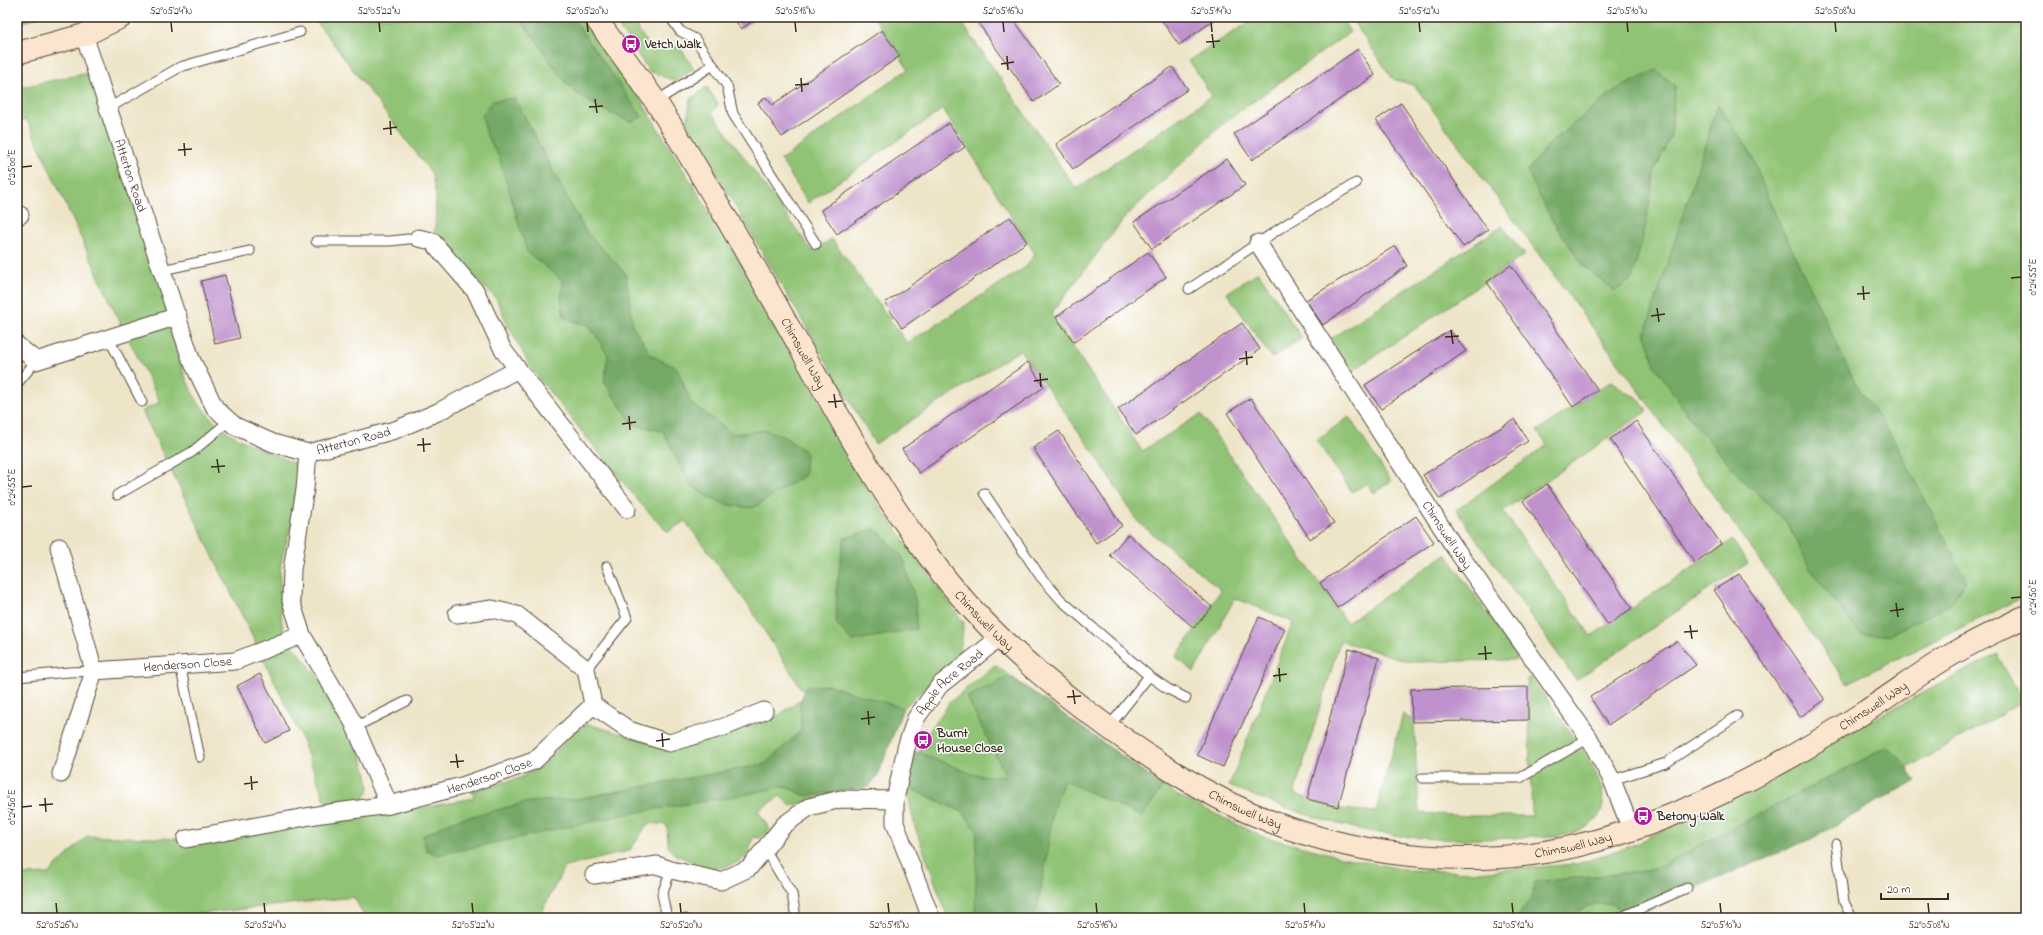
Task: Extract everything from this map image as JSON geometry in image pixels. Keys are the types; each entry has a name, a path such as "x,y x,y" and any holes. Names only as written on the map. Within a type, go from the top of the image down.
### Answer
{"street":[{"path":"17,53 84,35 121,17"},
{"name":"Chimswell Way","path":"595,17 656,102 711,192 858,449 892,505 933,562 999,638 1049,682 1108,728 1157,762 1216,797 1271,822 1330,841 1433,857 1486,858 1534,854 1575,846 1631,829 1679,812 1785,761 1864,713 1910,680 1960,649 2026,616"},
{"name":"Atterton Road","path":"84,35 191,359 215,408 235,426 273,443 308,453 395,430 438,412 518,369"},
{"path":"418,238 432,241 476,292 503,350 627,509"},
{"name":"Chimswell Way","path":"1258,243 1455,548 1588,738 1612,780 1631,829"},
{"path":"17,346 36,362 178,316"},
{"path":"308,453 305,489 292,570 290,601 302,635 355,727 389,805"},
{"path":"59,547 94,671 61,774"},
{"path":"457,614 492,610 517,615 586,669 593,705 629,730 669,743 724,727 764,711"},
{"name":"Henderson Close","path":"94,671 235,661 302,635"},
{"name":"Apple Acre Road","path":"931,918 895,823 895,800 906,748 916,718 940,685 999,638"},
{"name":"Henderson Close","path":"186,840 322,814 389,805 462,786 534,761 593,705"},
{"path":"594,874 658,865 672,870 721,881 749,868 784,825 809,807 841,799 895,800"}],"lane":[{"path":"670,17 680,32 695,39 727,86 733,114 816,244"},
{"path":"108,109 180,67 300,32"},
{"path":"656,102 713,65"},
{"path":"1189,289 1258,243 1356,183"},
{"path":"316,241 390,241 418,238"},
{"path":"162,270 250,251"},
{"path":"109,339 142,402"},
{"path":"17,384 36,362"},
{"path":"117,495 192,452 229,421"},
{"path":"984,493 1040,576 1061,600 1149,676 1168,690 1186,698"},
{"path":"586,669 627,618 607,566"},
{"path":"180,665 200,757"},
{"path":"17,677 94,671"},
{"path":"1108,728 1149,676"},
{"path":"355,727 407,701"},
{"path":"1612,780 1666,763 1737,716"},
{"path":"1422,778 1520,778 1588,738"},
{"path":"1836,844 1844,902 1852,918"},
{"path":"765,849 792,894 796,918"},
{"path":"667,918 662,894 672,870"},
{"path":"1619,918 1687,888"}],"green space":[{"path":"17,17 37,17 17,25"},
{"path":"313,17 587,17 608,47 763,299 867,488 964,623 959,657 900,711 867,783 791,806 780,796 758,811 770,830 759,838 753,837 749,853 741,861 725,867 710,869 674,854 668,847 667,825 649,823 629,851 565,867 538,918 365,918 354,897 161,918 17,918 17,875 48,874 87,836 186,839 389,805 391,814 474,798 472,791 520,778 545,764 577,728 588,724 675,750 774,718 806,696 748,605 685,521 668,532 640,503 532,370 508,325 496,298 477,280 435,234 436,197 432,174"},
{"path":"517,17 572,17 642,117 630,122 598,107 576,92 562,78"},
{"path":"612,17 630,17 649,46 679,46 694,69 675,81 649,71"},
{"path":"874,17 958,17 1076,189 1212,96 1189,60 1257,17 1341,17 1350,32 1226,121 1126,216 1051,314 1142,451 1201,414 1347,623 1446,554 1519,658 1513,660 1412,662 1340,641 1294,794 1340,809 1376,812 1403,714 1414,722 1419,813 1469,816 1532,816 1527,679 1531,677 1581,747 1598,779 1603,794 1602,808 1595,820 1581,829 1558,836 1472,839 1421,838 1371,831 1323,820 1229,786 1293,622 1235,598 1194,672 1176,657 1221,590 1137,521 1099,460 1020,350 875,444 687,124 690,99 707,87 718,104 712,113 812,251 832,239 907,343 1026,267 1035,254 943,109 808,203 781,160 908,69"},
{"path":"1350,17 2026,17 2026,596 1847,683 1629,377 1415,86 1393,79"},
{"path":"1656,70 1675,85 1671,136 1655,169 1646,224 1632,279 1615,291 1584,266 1553,222 1527,171 1549,144 1615,90"},
{"path":"88,73 157,270 176,349 190,387 199,404 212,419 230,434 294,464 298,491 297,503 281,564 281,618 286,635 325,687 342,714 357,745 367,775 369,788 364,798 352,806 328,809 300,734 142,411 160,402 115,312 27,120 17,121 17,88"},
{"path":"515,98 586,232 626,274 633,326 652,356 677,368 691,403 733,434 767,430 783,436 806,452 805,475 753,508 727,505 705,495 689,484 663,431 634,425 604,382 608,355 589,325 575,322 564,316 561,299 563,281 527,252 499,157 487,136 482,116 492,101"},
{"path":"1718,104 1750,151 1771,205 1854,381 1896,443 1966,580 1951,604 1888,635 1860,634 1810,569 1788,524 1743,480 1692,421 1655,366 1645,334"},
{"path":"1502,226 1525,255 1351,372 1330,339"},
{"path":"1258,272 1302,338 1272,358 1227,293"},
{"path":"1612,381 1624,391 1638,398 1647,411 1503,511 1591,636 1732,540 1748,563 1576,680 1456,510 1547,445 1537,431"},
{"path":"1349,417 1391,481 1374,493 1367,483 1352,492 1316,440"},
{"path":"875,528 903,557 916,603 916,629 852,641 836,623 837,584 844,539"},
{"path":"1997,654 2023,702 1866,792 1668,897 1692,889 1632,918 948,918 915,827 908,796 923,740 950,702 995,665 1176,795 1261,836 1342,857 1406,870 1477,872 1577,864 1636,844"},
{"path":"1010,676 1163,786 1142,817 1064,780 1052,813 1046,863 1035,918 975,918 977,831 963,812 907,787 915,751 975,775 1006,777 967,697"},
{"path":"828,685 903,708 879,773 869,787 806,796 785,786 737,796 632,813 438,855 426,850 423,836 452,821 528,802 576,799 765,764 801,731 800,702 806,687"},
{"path":"1887,747 1900,758 1916,780 1811,839 1692,889 1624,911 1611,904 1602,903 1583,908 1575,914 1573,918 1516,918 1533,896 1534,882 1654,869"}],"building":[{"path":"733,17 759,17 741,29"},
{"path":"974,17 1012,17 1059,84 1034,102"},
{"path":"1168,17 1218,17 1179,45 1162,21"},
{"path":"882,30 900,56 782,137 758,103 766,97 772,105"},
{"path":"1358,49 1375,75 1252,160 1234,134"},
{"path":"1172,67 1188,89 1073,169 1056,144"},
{"path":"1401,103 1488,230 1463,247 1376,120"},
{"path":"949,123 965,147 837,234 821,210"},
{"path":"1227,159 1245,185 1152,249 1134,222"},
{"path":"1010,217 1027,242 902,328 885,303"},
{"path":"1395,246 1407,266 1323,325 1306,300"},
{"path":"1148,252 1166,277 1074,342 1056,317"},
{"path":"1511,265 1598,390 1573,407 1487,282"},
{"path":"225,275 240,338 215,344 201,281"},
{"path":"1242,323 1260,349 1136,435 1118,409"},
{"path":"1450,330 1466,351 1381,409 1365,385"},
{"path":"1028,362 1044,387 919,473 902,449"},
{"path":"1251,398 1334,523 1310,539 1227,413"},
{"path":"1515,419 1528,441 1440,499 1423,475"},
{"path":"1636,421 1721,544 1695,563 1610,439"},
{"path":"1059,431 1122,526 1096,543 1033,448"},
{"path":"1547,484 1632,608 1608,625 1523,501"},
{"path":"1416,516 1434,542 1337,608 1320,583"},
{"path":"1128,534 1212,607 1194,628 1110,555"},
{"path":"1739,574 1825,700 1800,717 1714,590"},
{"path":"1259,617 1285,629 1223,767 1197,755"},
{"path":"1677,641 1696,665 1608,725 1590,697"},
{"path":"1349,649 1379,658 1338,807 1307,799"},
{"path":"260,674 289,731 265,743 237,686"},
{"path":"1528,687 1528,720 1412,722 1411,689"},
{"path":"687,914 692,918 670,918 670,916"}],"place":[{"name":"Vetch Walk","path":"631,44"},
{"name":"Burnt House Close","path":"923,740"},
{"name":"Betony Walk","path":"1643,816"}]}
